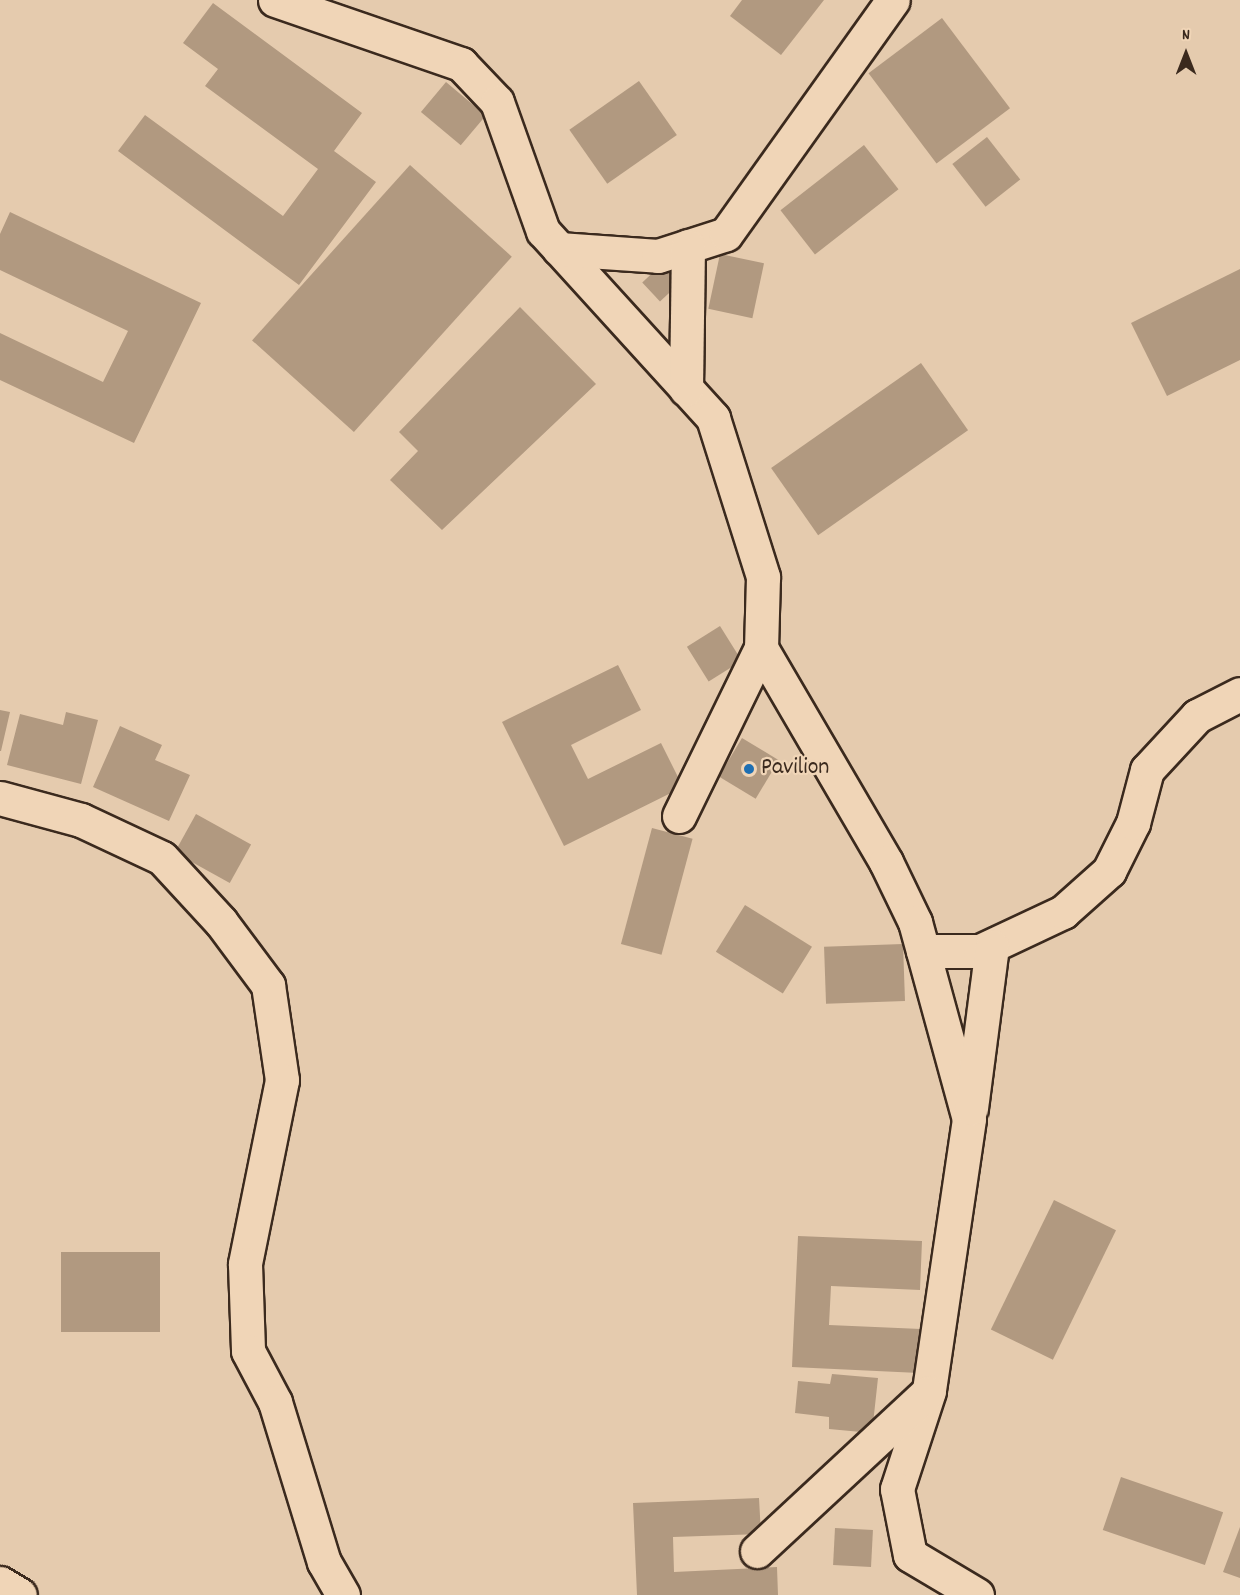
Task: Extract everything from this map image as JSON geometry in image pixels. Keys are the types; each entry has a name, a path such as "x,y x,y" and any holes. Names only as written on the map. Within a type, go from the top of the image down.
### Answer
{"street":[{"path":"275,0 462,64 496,102 543,231 713,418 763,577 761,648 679,816"},
{"path":"559,249 658,256 726,234 893,0"},
{"path":"686,389 688,246"},
{"path":"761,648 886,862 915,922 969,1119"},
{"path":"923,951 980,951 1063,912 1109,871 1133,823 1148,770 1197,716 1240,694"},
{"path":"0,798 81,820 162,858 221,922 268,985 282,1080 245,1264 248,1351 275,1402 324,1562 343,1595"},
{"path":"977,1595 910,1555 897,1489 929,1391 992,946"},
{"path":"757,1551 929,1391"},
{"path":"0,1583 20,1595"}],"building":[{"path":"742,0 824,0 781,55 730,16"},
{"path":"213,3 362,113 334,151 376,182 299,285 118,151 145,115 283,216 318,169 205,86 218,69 183,43"},
{"path":"942,18 1010,108 937,164 869,73"},
{"path":"639,81 677,135 607,184 569,130"},
{"path":"446,82 486,115 461,145 421,112"},
{"path":"987,137 1020,180 986,207 952,164"},
{"path":"864,145 898,189 815,254 780,210"},
{"path":"410,165 512,257 354,432 252,340"},
{"path":"10,212 201,303 134,443 0,380 0,333 103,382 128,331 0,270 0,234"},
{"path":"720,254 764,263 752,318 708,309"},
{"path":"662,264 680,283 660,301 642,282"},
{"path":"1240,269 1240,360 1167,396 1131,323"},
{"path":"520,307 596,384 442,530 390,480 418,451 399,432"},
{"path":"921,363 968,430 818,535 771,468"},
{"path":"720,626 742,661 709,681 687,647"},
{"path":"618,665 641,710 571,745 588,779 661,743 683,787 564,846 502,722"},
{"path":"0,710 10,712 1,751 0,751"},
{"path":"66,712 98,720 81,784 7,765 20,714 63,725"},
{"path":"120,726 162,745 155,760 190,775 169,821 93,787"},
{"name":"Pavilion","path":"742,738 779,760 756,799 719,777"},
{"path":"196,814 251,845 230,883 175,852"},
{"path":"652,828 693,839 662,955 621,944"},
{"path":"745,905 812,947 783,994 716,952"},
{"path":"903,944 905,1001 826,1004 824,947"},
{"path":"1054,1200 1116,1230 1053,1360 991,1329"},
{"path":"798,1236 922,1241 920,1290 831,1286 829,1325 921,1329 919,1373 792,1367"},
{"path":"61,1252 160,1252 160,1332 61,1332"},
{"path":"832,1374 878,1378 872,1433 829,1429 829,1417 795,1413 798,1381 830,1384"},
{"path":"1121,1477 1223,1512 1205,1565 1103,1530"},
{"path":"759,1498 761,1534 673,1537 674,1572 777,1567 778,1595 637,1595 633,1503"},
{"path":"1240,1527 1240,1578 1223,1572"},
{"path":"835,1528 873,1530 871,1567 833,1565"}],"place":[{"name":"Pavilion","path":"749,769"}]}
